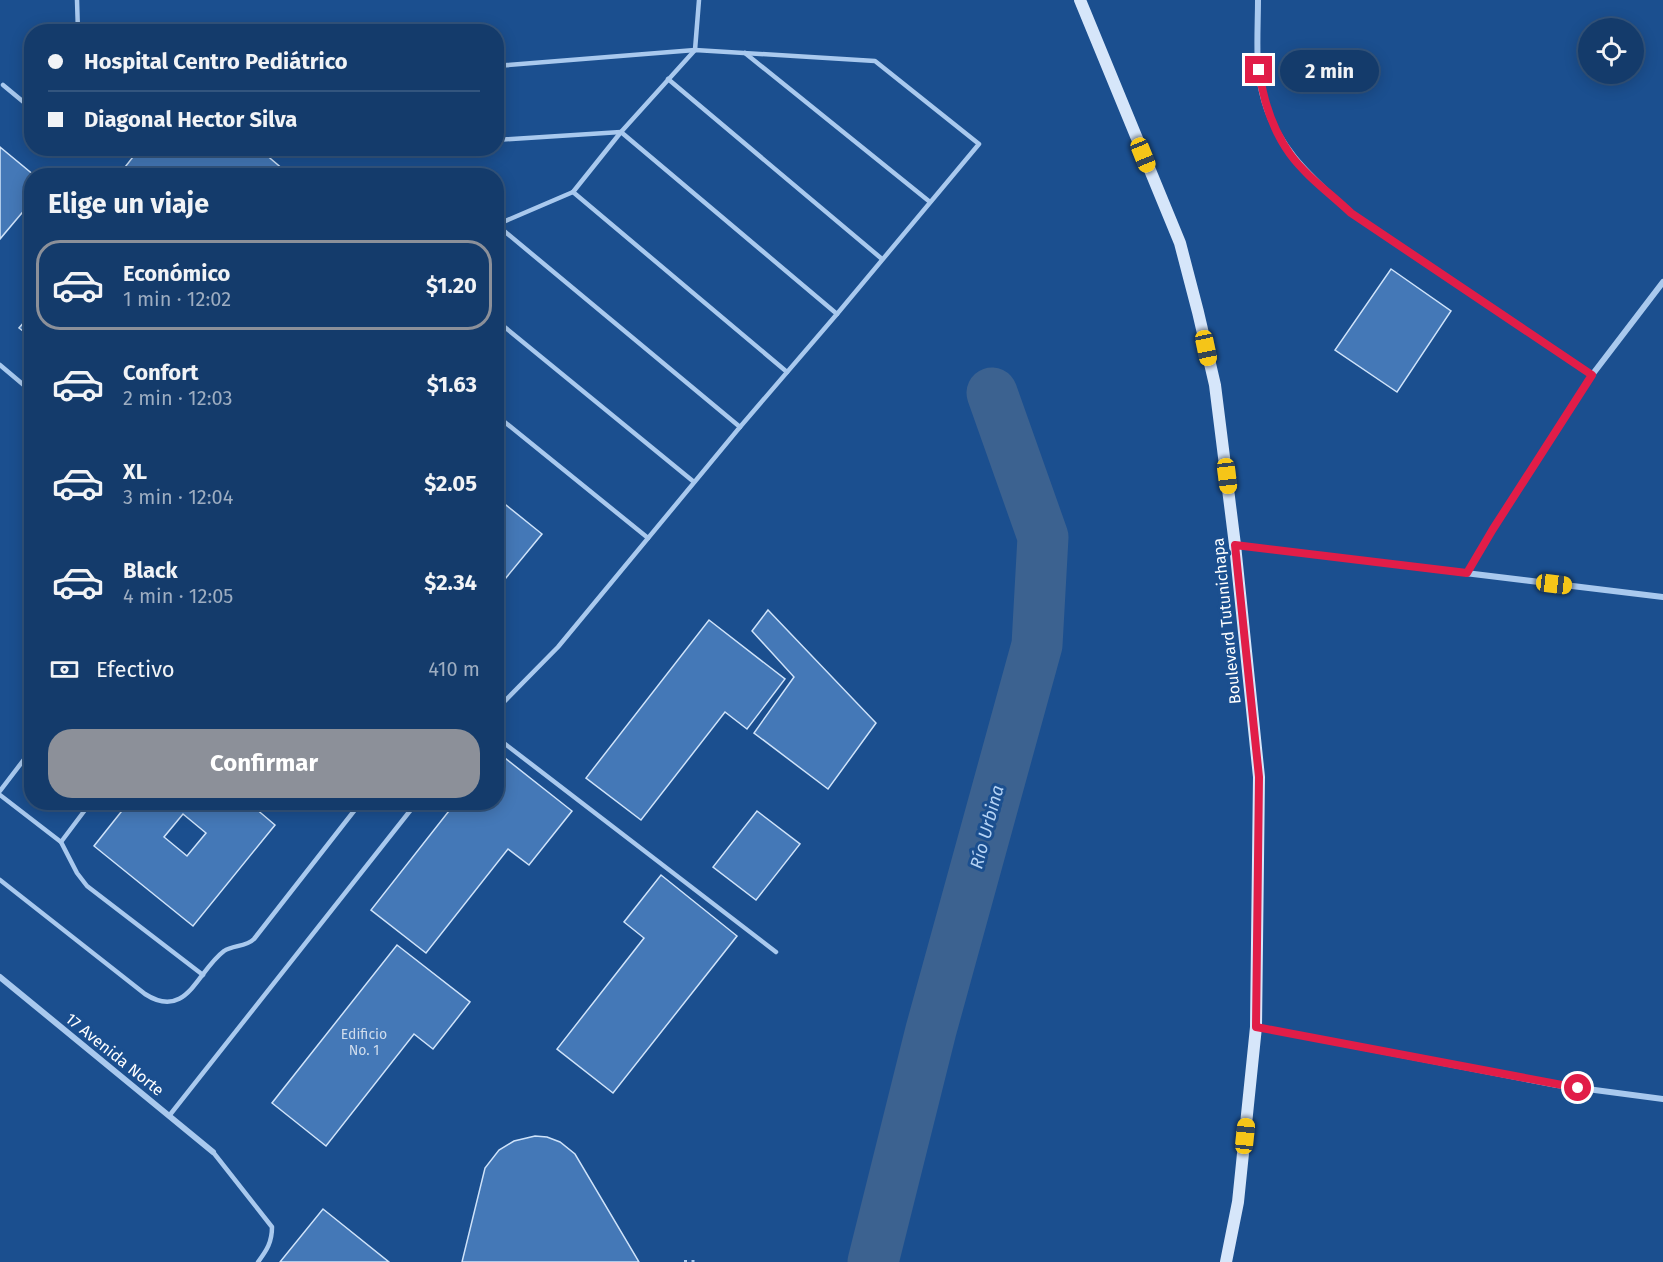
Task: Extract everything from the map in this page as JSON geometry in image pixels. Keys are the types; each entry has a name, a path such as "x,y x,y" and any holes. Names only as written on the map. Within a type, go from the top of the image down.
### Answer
{"main road":[{"name":"Boulevard Tutunichapa","path":"1080,0 1180,243 1215,385 1235,545 1259,777 1256,1027 1238,1202 1226,1262"}],"street":[{"path":"1258,0 1259,70 1262,92 1268,112 1290,154 1351,213 1592,375"},
{"path":"1467,573 1592,375 1663,282"},
{"path":"1235,545 1663,597"},
{"name":"17 Avenida Norte","path":"0,977 213,1152"},
{"path":"1256,1027 1557,1085 1663,1099"}],"lane":[{"path":"77,0 78,24"},
{"path":"504,222 573,192 621,132 695,50 699,0"},
{"path":"504,65 695,50 875,61 979,144 558,647 504,702"},
{"path":"744,52 930,202"},
{"path":"669,79 882,259"},
{"path":"3,85 24,102"},
{"path":"504,139 621,132 837,314"},
{"path":"573,192 787,372"},
{"path":"504,231 740,427"},
{"path":"504,327 694,482"},
{"path":"0,365 24,385"},
{"path":"504,421 648,538"},
{"path":"504,743 776,952"},
{"path":"0,790 24,759"},
{"path":"0,795 61,842 77,873 87,886 203,975"},
{"path":"61,842 85,810"},
{"path":"0,880 154,999 163,1002 180,1000 223,952 250,943 254,939 355,810"},
{"path":"169,1116 411,810"},
{"path":"213,1152 272,1227 272,1239 258,1262"}],"path":[{"path":"684,1262 696,1262"}],"building":[{"path":"0,147 25,168 24,210 0,239"},
{"path":"134,156 267,156 282,168 124,168"},
{"path":"1391,269 1451,311 1397,392 1335,350"},
{"path":"24,322 24,332 19,328"},
{"path":"504,503 542,534 504,580"},
{"path":"768,610 876,723 828,789 754,733 794,677 752,631"},
{"path":"709,620 785,679 747,729 725,712 641,820 586,778"},
{"path":"504,757 572,811 529,865 508,849 426,953 371,910 450,810 504,810"},
{"path":"123,810 257,810 275,825 193,926 94,846","holes":["183,814 206,833 187,856 164,837"]},
{"path":"757,811 800,844 756,900 713,867"},
{"path":"661,875 737,936 613,1093 557,1049 644,938 624,922"},
{"path":"397,945 470,1002 433,1049 414,1034 326,1146 272,1103"},
{"path":"535,1136 547,1137 560,1142 575,1154 639,1262 462,1262 485,1168 499,1150 514,1141"},
{"path":"323,1209 389,1262 280,1262"}],"waterway":[{"name":"Río Urbina","path":"873,1262 931,1030 1037,645 1043,537 992,393"}],"route":[{"path":"1259,70 1268,112 1279,134 1290,154 1319,184 1351,213 1592,375 1467,573 1235,545 1259,777 1256,1027 1578,1088"}]}
